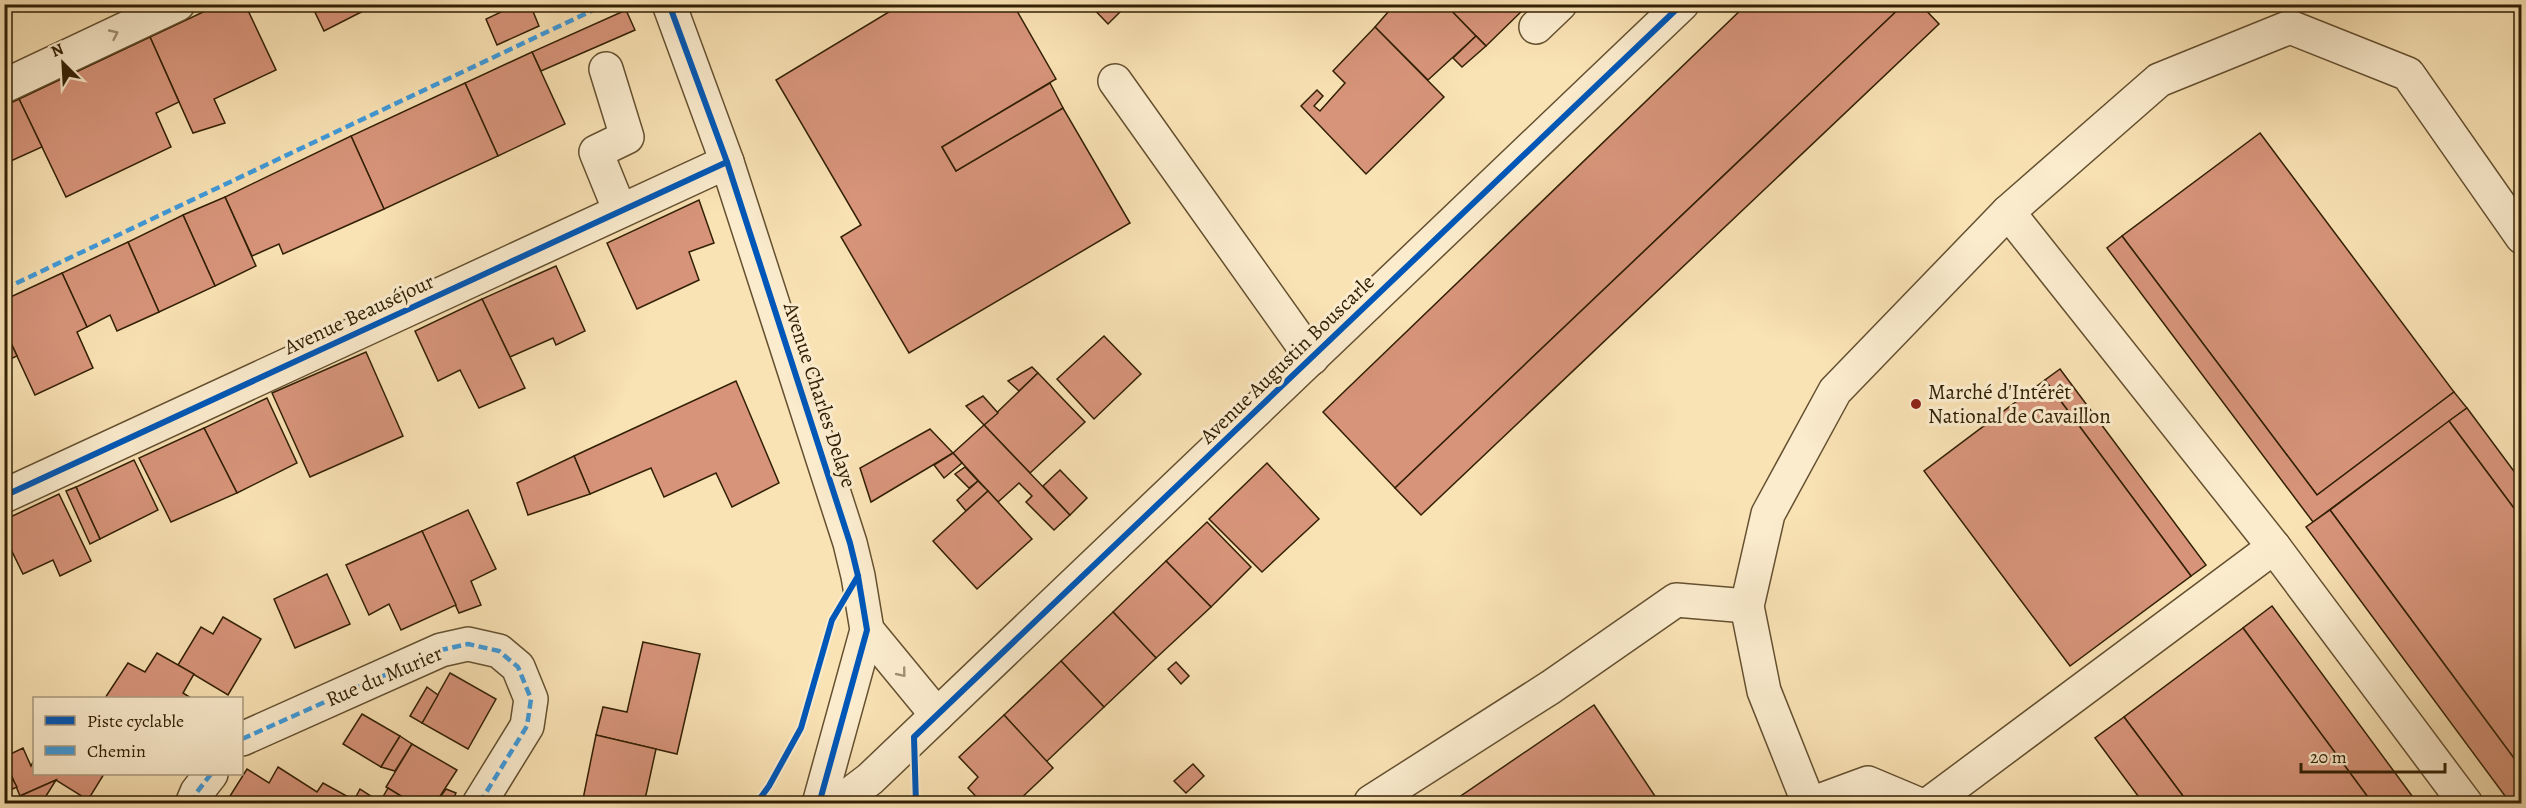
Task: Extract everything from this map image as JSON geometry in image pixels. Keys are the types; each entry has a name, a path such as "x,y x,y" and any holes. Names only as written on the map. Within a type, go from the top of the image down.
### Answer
{"street":[{"path":"4,86 178,4"},
{"name":"Avenue Charles Delaye","path":"669,4 727,162 850,543 858,576 867,630 819,804"},
{"path":"1536,27 1560,4"},
{"name":"Avenue Augustin Bouscarle","path":"837,804 862,791 937,715 1682,4"},
{"path":"1918,804 1868,783 1810,804 1764,691 1747,606 1768,514 1835,391 2008,212 2159,80 2290,27 2408,74 2522,237"},
{"path":"606,69 627,137 596,152 620,211"},
{"path":"1114,81 1312,357"},
{"name":"Avenue Beauséjour","path":"4,496 727,162"},
{"path":"2008,212 2274,547 2466,804"},
{"path":"1929,804 2274,547"},
{"path":"1371,802 1551,687 1676,600 1747,606"},
{"path":"867,630 937,715"},
{"name":"Rue du Murier","path":"243,739 441,650 468,644 499,651 518,667 531,699 527,726 479,804"},
{"path":"192,804 197,792 210,775"}],"building":[{"path":"220,4 245,4 276,70 214,99 225,123 193,133 150,37"},
{"path":"311,4 377,4 324,31"},
{"path":"518,4 530,4 539,26 497,45 486,19"},
{"path":"902,4 1013,4 1056,79 942,147 956,171 1063,108 1130,223 909,353 841,237 861,225 776,80"},
{"path":"1089,4 1128,4 1108,24"},
{"path":"1395,4 1408,4 1412,9 1416,4 1445,4 1476,36 1428,80 1375,27"},
{"path":"1445,4 1529,4 1486,46"},
{"path":"1747,4 1904,4 1395,488 1323,412"},
{"path":"1904,4 1920,4 1939,24 1421,515 1395,488"},
{"path":"626,10 635,30 541,71 532,52"},
{"path":"1375,27 1444,97 1366,174 1301,106 1317,90 1323,96 1314,106 1320,111 1345,83 1333,71"},
{"path":"1476,36 1486,46 1462,67 1453,58"},
{"path":"150,37 179,102 156,113 171,147 66,197 19,99"},
{"path":"532,52 565,124 498,156 465,83"},
{"path":"465,83 498,156 384,209 351,136"},
{"path":"1050,83 1063,108 956,171 942,147"},
{"path":"19,99 42,147 4,164 4,106"},
{"path":"2260,133 2454,392 2317,495 2122,236"},
{"path":"351,136 384,209 283,254 279,244 252,256 225,197"},
{"path":"225,197 256,266 215,286 183,215"},
{"path":"699,200 714,243 689,252 699,280 637,309 607,243"},
{"path":"183,215 215,286 159,312 128,242"},
{"path":"2122,236 2317,495 2454,392 2467,408 2313,522 2107,248"},
{"path":"128,242 159,312 117,331 110,315 87,327 62,273"},
{"path":"556,266 585,331 556,345 553,338 510,357 482,299"},
{"path":"62,273 87,327 77,332 93,368 35,395 4,328 4,300"},
{"path":"482,299 525,388 479,408 460,370 438,381 415,331"},
{"path":"4,328 17,356 4,362"},
{"path":"1104,336 1141,374 1094,419 1057,379"},
{"path":"366,352 403,436 310,477 272,393"},
{"path":"1032,367 1038,373 1019,391 1008,381"},
{"path":"2060,369 2206,565 2191,576 2045,380"},
{"path":"1038,373 1085,422 1030,473 984,425"},
{"path":"2045,380 2191,576 2070,666 1924,471"},
{"path":"736,381 779,483 732,507 716,473 664,497 651,468 590,494 574,456"},
{"path":"983,396 998,413 984,425 966,406"},
{"path":"267,398 297,463 237,493 204,428"},
{"path":"2467,408 2522,482 2522,519 2449,421"},
{"path":"2449,421 2522,519 2522,769 2330,510"},
{"path":"984,425 1070,515 1054,530 1026,502 1032,496 1019,483 998,502 953,453"},
{"path":"204,428 237,493 171,522 139,458"},
{"path":"930,429 953,453 871,502 860,468"},
{"path":"953,453 962,463 944,478 934,465"},
{"path":"574,456 590,494 528,515 517,483"},
{"path":"134,460 158,510 100,539 76,487"},
{"path":"1267,463 1319,519 1262,572 1209,519"},
{"path":"965,467 978,481 969,488 955,474"},
{"path":"1060,470 1087,498 1070,515 1043,486"},
{"path":"978,481 988,491 966,511 957,500"},
{"path":"76,487 100,539 90,544 66,491"},
{"path":"988,491 1032,539 977,589 933,541"},
{"path":"59,494 91,561 60,576 53,560 23,574 4,535 4,520"},
{"path":"468,510 496,569 471,581 481,605 459,613 422,531"},
{"path":"2330,510 2522,769 2522,804 2511,804 2306,527"},
{"path":"1207,522 1251,567 1211,607 1166,561"},
{"path":"422,531 456,605 401,630 389,604 369,615 346,565"},
{"path":"1166,561 1211,607 1156,658 1113,612"},
{"path":"327,574 350,624 295,648 274,599"},
{"path":"2272,606 2418,804 2373,804 2243,628"},
{"path":"1113,612 1156,658 1104,707 1061,661"},
{"path":"223,617 261,639 228,695 178,665 201,627 213,634"},
{"path":"2243,628 2373,804 2189,804 2124,717"},
{"path":"643,642 700,654 677,754 596,735 603,707 627,712"},
{"path":"157,653 194,674 183,693 189,697 106,697 128,663 145,672"},
{"path":"1061,661 1104,707 1046,762 1004,715"},
{"path":"1176,662 1189,676 1181,684 1168,669"},
{"path":"450,673 496,699 468,749 422,723"},
{"path":"427,687 438,695 422,723 410,716"},
{"path":"1594,705 1655,796 1644,804 1449,804"},
{"path":"362,714 400,736 381,767 343,744"},
{"path":"1004,715 1053,768 1015,804 983,804 968,788 978,777 959,757"},
{"path":"2124,717 2189,804 2144,804 2095,738"},
{"path":"596,735 656,749 644,804 582,804"},
{"path":"400,736 412,744 395,771 381,767"},
{"path":"412,744 457,770 435,804 414,804 386,787"},
{"path":"23,748 31,766 33,762 33,775 103,775 88,800 56,780 20,796 4,757"},
{"path":"4,761 13,780 4,784"},
{"path":"1193,764 1204,776 1186,793 1174,781"},
{"path":"278,767 317,792 323,783 354,800 352,804 225,804 247,769 269,783"},
{"path":"13,780 17,787 4,793 4,784"},
{"path":"56,780 41,804 23,804 20,796"},
{"path":"388,788 414,804 352,804 360,789 380,802"},
{"path":"446,789 456,793 451,804 435,804"}],"marked path":[{"path":"4,289 606,4"},
{"path":"243,739 441,650 468,644 499,651 518,667 531,699 527,726 479,804"},
{"path":"192,804 197,792 210,775"}],"cycle path":[{"path":"669,4 727,162 850,543 858,576 867,630 819,804"},
{"path":"916,804 914,737 1682,4"},
{"path":"4,496 727,162"},
{"path":"756,804 769,786 801,728 832,620 858,576"}],"place":[{"name":"Marché d'Intérêt National de Cavaillon","path":"1916,404"}]}
